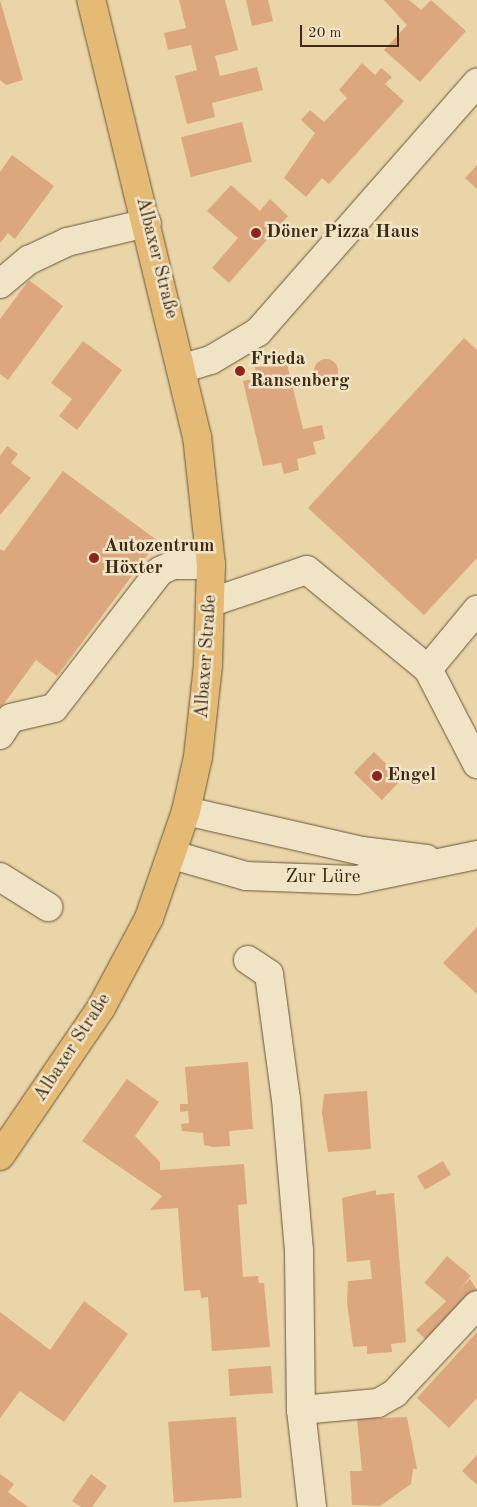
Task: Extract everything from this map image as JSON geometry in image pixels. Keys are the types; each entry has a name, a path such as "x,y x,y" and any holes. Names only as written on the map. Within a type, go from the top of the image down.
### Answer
{"main road":[{"name":"Albaxer Straße","path":"0,1156 101,1008 149,918 173,855 186,811 203,719 212,602 207,502 184,368 91,0"}],"street":[{"path":"184,368 211,360 258,332 477,83"},
{"path":"0,284 29,260 67,242 147,223"},
{"path":"0,735 12,718 54,708 160,571 173,565 211,564"},
{"path":"212,602 307,570 428,669 477,764"},
{"path":"428,669 477,610"},
{"name":"Zur Lüre","path":"186,811 362,851 414,859 475,856"},
{"name":"Zur Lüre","path":"173,855 246,876 302,880 356,880 475,856"},
{"path":"0,876 48,907"},
{"path":"248,960 270,974 286,1099 299,1251 301,1410 312,1507"},
{"path":"301,1410 378,1403 395,1393 477,1305"}],"building":[{"path":"0,0 23,80 6,85 0,80"},
{"path":"179,0 225,0 238,50 215,56 220,76 257,67 263,90 212,103 215,117 187,124 175,76 197,70 191,45 168,50 164,33 186,28"},
{"path":"246,0 268,0 273,21 252,26"},
{"path":"384,0 409,0 421,10 431,0 466,31 420,82 384,50 407,25"},
{"path":"362,63 375,75 381,68 392,77 385,84 404,101 329,184 322,178 306,197 284,178 315,133 301,120 310,110 324,122 347,98 339,90"},
{"path":"242,122 252,162 191,177 181,137"},
{"path":"12,155 54,186 15,239 8,233 0,243 0,172"},
{"path":"477,165 477,189 465,178"},
{"path":"231,185 260,211 270,199 288,216 229,283 212,268 238,238 207,211"},
{"path":"29,280 63,306 8,380 0,374 0,319"},
{"path":"464,338 477,350 477,558 424,615 308,508"},
{"path":"83,341 122,370 77,430 59,416 72,399 51,383"},
{"path":"326,359 335,362 338,371 335,380 326,383 317,380 314,371 317,362"},
{"path":"286,360 303,429 322,425 325,439 313,442 316,454 297,459 299,470 284,474 281,463 263,466 243,381 257,378 255,367"},
{"path":"7,446 18,454 11,463 31,478 0,515 0,456"},
{"path":"63,471 158,541 57,676 36,660 0,709 0,549 4,551"},
{"path":"374,752 402,779 382,800 354,773"},
{"path":"477,927 477,994 443,963"},
{"path":"248,1062 253,1129 229,1131 230,1146 213,1147 204,1145 203,1133 182,1131 181,1124 189,1123 188,1111 180,1112 180,1104 188,1104 185,1067"},
{"path":"127,1079 159,1102 135,1136 160,1162 160,1170 244,1164 247,1204 238,1205 243,1277 258,1276 259,1283 264,1283 270,1347 212,1351 208,1297 201,1298 200,1290 184,1291 178,1208 150,1210 162,1196 82,1141"},
{"path":"367,1091 371,1149 328,1152 322,1113 324,1094"},
{"path":"443,1161 451,1175 425,1190 417,1176"},
{"path":"376,1190 376,1195 394,1193 406,1342 391,1344 392,1352 367,1354 367,1346 353,1347 347,1302 348,1281 372,1279 370,1260 347,1262 342,1198"},
{"path":"447,1256 471,1276 448,1303 425,1283"},
{"path":"470,1279 477,1290 428,1342 416,1330"},
{"path":"84,1301 128,1334 64,1422 20,1391 0,1418 0,1312 50,1350"},
{"path":"477,1332 477,1398 449,1428 417,1398"},
{"path":"271,1366 273,1393 230,1396 228,1369"},
{"path":"236,1417 242,1498 174,1503 168,1422"},
{"path":"407,1417 417,1469 413,1469 411,1484 380,1506 352,1505 350,1471 362,1471 357,1419"},
{"path":"477,1455 477,1485 462,1471"},
{"path":"0,1474 14,1484 8,1492 28,1507 0,1507"},
{"path":"91,1474 107,1486 92,1507 81,1507 72,1501"}],"place":[{"name":"Döner Pizza Haus","path":"256,233"},
{"name":"Frieda Ransenberg","path":"240,371"},
{"name":"Autozentrum Höxter","path":"94,558"},
{"name":"Engel","path":"377,776"}]}
